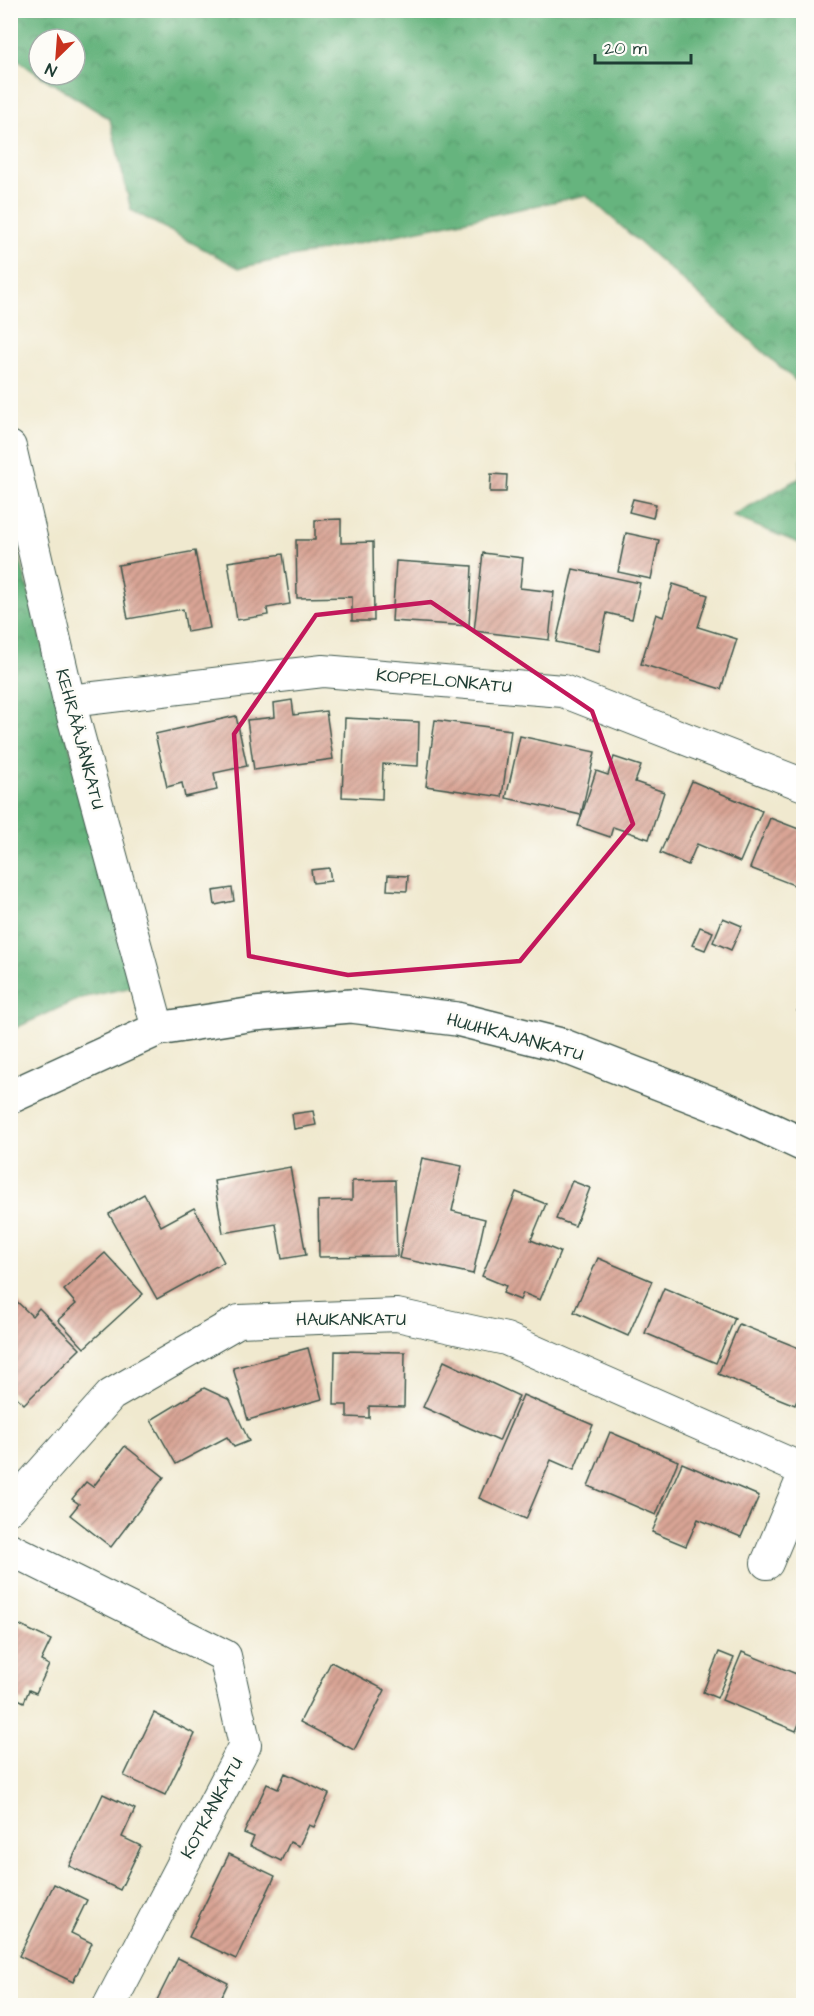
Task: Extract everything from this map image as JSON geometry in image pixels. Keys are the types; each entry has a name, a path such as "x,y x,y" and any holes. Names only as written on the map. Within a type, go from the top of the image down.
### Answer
{"street":[{"name":"KEHRÄÄJÄNKATU","path":"10,447 69,701 158,1029"},
{"name":"KOPPELONKATU","path":"69,701 323,671 563,691 804,785"},
{"name":"HUUHKAJANKATU","path":"10,1097 158,1029 254,1014 351,1006 457,1019 561,1045 731,1111 804,1145"},
{"name":"HAUKANKATU","path":"10,1508 111,1395 239,1321 397,1315 506,1339 804,1470"},
{"path":"767,1563 804,1474"},
{"name":"KOTKANKATU","path":"10,1549 225,1656 245,1745 110,2006"}],"highlighted area":[{"path":"431,602 592,711 633,824 520,961 348,975 249,956 234,734 316,615"}],"green space":[{"path":"10,11 803,11 803,387 586,195 239,268 131,210 110,119 58,87 87,87 87,27 27,27 27,66 14,55 10,42"},
{"path":"803,445 803,545 732,516 800,478"},
{"path":"10,520 133,987 81,998 11,1030"}],"building":[{"path":"491,474 507,475 506,492 490,492"},
{"path":"633,499 656,504 653,518 629,512"},
{"path":"341,519 341,543 373,542 374,621 352,621 352,597 297,598 296,540 315,540 315,520"},
{"path":"626,533 659,540 651,579 618,572"},
{"path":"195,551 210,628 187,632 183,609 128,619 118,565"},
{"path":"483,553 523,558 520,588 554,592 549,640 474,631"},
{"path":"283,554 290,604 267,608 268,615 237,620 228,562"},
{"path":"396,561 472,566 469,626 392,621"},
{"path":"573,569 640,583 632,619 607,613 599,651 556,642"},
{"path":"673,584 708,595 698,627 737,639 721,689 641,664 656,614 663,617"},
{"path":"292,700 294,715 326,711 333,759 254,770 247,720 275,717 274,703"},
{"path":"236,716 247,766 214,773 217,790 185,797 182,783 167,787 155,734"},
{"path":"345,718 419,722 418,766 383,764 382,799 342,797"},
{"path":"435,720 511,730 502,797 426,786"},
{"path":"520,736 595,752 581,815 506,798"},
{"path":"614,757 641,766 635,782 664,792 649,839 613,827 610,837 578,826 596,771 608,775"},
{"path":"692,781 762,811 740,862 697,844 688,865 660,853"},
{"path":"770,818 804,831 804,889 750,868"},
{"path":"329,868 331,881 313,883 311,870"},
{"path":"388,875 408,876 407,891 387,890"},
{"path":"232,888 234,901 215,905 213,891"},
{"path":"723,918 742,926 731,950 713,942"},
{"path":"700,927 713,932 705,950 692,945"},
{"path":"804,996 804,1014 797,1011"},
{"path":"313,1111 316,1125 294,1129 292,1114"},
{"path":"422,1158 462,1166 452,1211 485,1219 473,1274 399,1258"},
{"path":"290,1167 306,1255 282,1259 276,1224 223,1233 214,1181"},
{"path":"395,1180 397,1256 319,1257 318,1201 352,1200 352,1181"},
{"path":"572,1181 590,1188 575,1226 556,1219"},
{"path":"516,1192 546,1204 531,1240 560,1252 540,1300 523,1293 520,1300 503,1293 506,1286 482,1276"},
{"path":"144,1194 161,1226 194,1208 224,1262 157,1299 109,1214"},
{"path":"105,1253 143,1294 84,1348 58,1320 76,1304 64,1290"},
{"path":"598,1258 652,1281 628,1336 574,1312"},
{"path":"664,1288 735,1318 716,1363 645,1333"},
{"path":"10,1295 32,1316 39,1308 80,1349 24,1404 10,1391"},
{"path":"739,1324 804,1350 804,1384 795,1405 718,1374"},
{"path":"308,1348 322,1399 248,1420 233,1368"},
{"path":"335,1351 405,1352 404,1407 369,1406 369,1418 347,1417 347,1405 334,1405"},
{"path":"444,1361 519,1396 499,1441 423,1407"},
{"path":"204,1388 230,1400 249,1441 234,1447 227,1437 176,1464 151,1420"},
{"path":"523,1395 593,1425 574,1470 551,1460 526,1519 479,1498"},
{"path":"610,1432 678,1461 656,1515 588,1486"},
{"path":"125,1446 164,1477 111,1547 70,1515 79,1504 72,1499 86,1482 93,1487"},
{"path":"682,1463 759,1496 741,1537 698,1519 686,1546 652,1532"},
{"path":"10,1621 51,1640 41,1661 49,1665 36,1693 29,1690 24,1702 10,1695"},
{"path":"719,1652 734,1658 717,1698 703,1692"},
{"path":"742,1652 804,1677 804,1712 796,1731 722,1700"},
{"path":"331,1662 385,1690 354,1750 300,1722"},
{"path":"154,1713 195,1734 165,1795 124,1776"},
{"path":"285,1773 329,1794 314,1827 309,1825 299,1846 290,1842 281,1861 250,1846 254,1837 244,1833 267,1784 278,1789"},
{"path":"103,1794 135,1809 122,1837 141,1846 120,1890 69,1866"},
{"path":"229,1854 275,1876 236,1959 189,1937"},
{"path":"54,1884 87,1900 71,1933 92,1943 73,1982 19,1956"},
{"path":"178,1958 228,1983 220,2000 230,2006 154,2006"}]}
